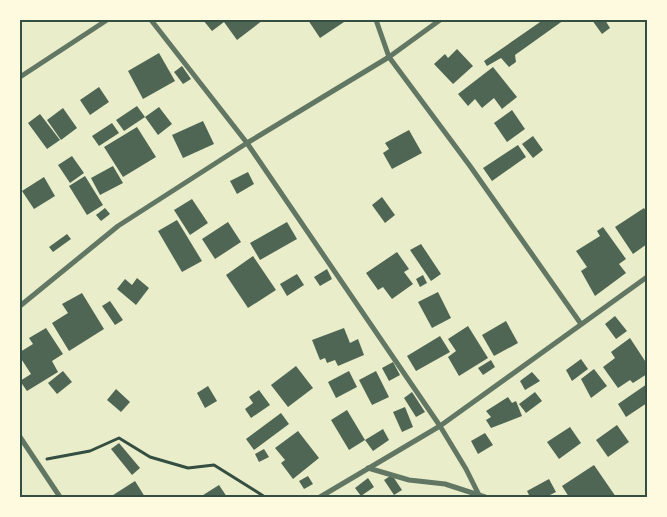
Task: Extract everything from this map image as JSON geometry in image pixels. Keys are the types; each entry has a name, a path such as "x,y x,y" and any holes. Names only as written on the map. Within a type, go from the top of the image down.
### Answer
{"street":[{"path":"20,77 107,20"},
{"path":"151,20 247,143 440,426 479,496"},
{"path":"376,20 389,57 470,166 581,324"},
{"path":"20,306 118,226 247,143 389,57 440,20"},
{"path":"320,497 440,426 647,277"},
{"path":"20,437 60,497"},
{"path":"368,468 410,480 445,484 486,497"}],"path":[{"path":"36,461 90,451 119,438 150,457 188,468 214,465 264,497"}],"building":[{"path":"203,20 263,20 237,40 224,22 212,31"},
{"path":"308,20 347,20 320,38"},
{"path":"543,20 564,20 515,55 516,62 509,67 501,58 487,66 484,61"},
{"path":"592,20 605,20 610,28 602,34"},
{"path":"457,49 473,66 453,84 434,64 445,54 448,58"},
{"path":"159,53 175,81 143,99 128,71"},
{"path":"182,66 191,79 183,84 174,72"},
{"path":"493,67 517,97 502,109 494,98 482,108 475,99 468,106 458,94"},
{"path":"99,87 109,102 90,115 80,100"},
{"path":"137,106 145,117 124,131 116,120"},
{"path":"159,107 172,124 158,135 145,117"},
{"path":"63,108 77,128 61,140 47,120"},
{"path":"512,110 525,129 507,142 494,123"},
{"path":"40,114 60,140 47,149 28,123"},
{"path":"203,121 214,144 183,158 172,135"},
{"path":"112,123 119,133 99,146 92,136"},
{"path":"137,127 156,157 123,177 104,147"},
{"path":"409,130 422,153 392,169 383,153 389,149 385,143"},
{"path":"533,136 543,150 533,158 522,144"},
{"path":"518,145 526,157 492,181 483,168"},
{"path":"72,156 84,173 70,183 58,165"},
{"path":"113,166 123,183 100,195 91,178"},
{"path":"248,172 254,184 237,194 230,181"},
{"path":"85,176 103,205 87,215 69,186"},
{"path":"44,177 55,196 34,209 22,191"},
{"path":"382,197 395,215 385,223 372,205"},
{"path":"192,199 208,223 190,235 174,210"},
{"path":"105,208 110,214 101,221 96,215"},
{"path":"644,208 647,213 647,244 633,254 615,227"},
{"path":"177,220 202,261 182,272 158,231"},
{"path":"228,222 241,242 215,259 202,239"},
{"path":"287,222 297,239 260,260 250,243"},
{"path":"603,227 626,259 619,264 626,273 595,296 581,271 587,267 576,251 600,236 597,231"},
{"path":"67,234 71,239 53,252 49,247"},
{"path":"421,244 441,274 431,281 410,250"},
{"path":"397,252 409,269 404,272 413,284 392,299 383,287 378,290 366,273"},
{"path":"253,256 276,290 248,308 226,275"},
{"path":"327,269 332,279 320,286 314,277"},
{"path":"297,274 304,285 287,296 280,284"},
{"path":"423,275 427,283 420,287 416,279"},
{"path":"137,278 149,288 136,305 117,289 125,279 132,285"},
{"path":"438,292 451,318 432,328 418,302"},
{"path":"82,293 104,329 69,351 52,323 68,313 62,304"},
{"path":"110,301 123,320 115,325 102,306"},
{"path":"615,316 627,331 616,339 605,324"},
{"path":"506,321 518,343 494,356 482,335"},
{"path":"468,326 488,358 459,376 448,357 456,351 448,339"},
{"path":"46,328 63,354 52,361 58,372 27,391 20,381 31,374 20,357 20,352 33,344 29,338"},
{"path":"344,328 350,343 358,339 364,355 338,366 335,360 327,363 325,358 320,360 312,340"},
{"path":"440,336 450,352 416,371 407,356"},
{"path":"630,338 647,364 647,374 633,383 630,380 618,388 603,367 615,358 611,352"},
{"path":"581,359 588,369 572,381 566,370"},
{"path":"491,360 495,367 483,375 478,368"},
{"path":"393,362 400,375 389,381 382,368"},
{"path":"296,366 313,388 288,407 271,385"},
{"path":"594,369 607,386 591,398 581,379"},
{"path":"63,371 72,382 57,394 48,383"},
{"path":"349,371 357,387 336,398 328,382"},
{"path":"376,371 389,397 372,405 359,380"},
{"path":"532,372 540,381 525,390 520,381"},
{"path":"647,384 647,403 626,417 618,404"},
{"path":"208,386 217,401 205,408 197,393"},
{"path":"116,389 130,402 121,412 107,400"},
{"path":"259,390 270,405 251,418 245,409 253,403 249,397"},
{"path":"412,392 425,412 416,417 404,398"},
{"path":"535,392 542,401 526,413 519,404"},
{"path":"508,397 512,403 516,401 522,416 491,428 486,420 491,417 486,411"},
{"path":"405,407 413,427 402,432 393,412"},
{"path":"347,410 365,440 349,450 331,420"},
{"path":"281,413 289,424 254,450 246,439"},
{"path":"617,425 629,442 608,457 596,440"},
{"path":"570,427 581,443 559,459 547,442"},
{"path":"383,429 389,440 373,451 365,440"},
{"path":"298,431 319,458 293,479 281,463 285,460 275,448"},
{"path":"485,433 493,445 478,454 471,441"},
{"path":"119,443 140,468 132,475 111,449"},
{"path":"264,449 269,457 259,462 255,454"},
{"path":"594,465 616,497 569,497 562,486"},
{"path":"392,475 402,490 394,495 384,480"},
{"path":"308,476 313,484 304,489 299,481"},
{"path":"368,478 374,487 361,496 355,488"},
{"path":"549,479 556,492 546,497 530,497 527,491"},
{"path":"135,481 145,497 110,497"},
{"path":"219,485 227,497 200,497"}]}
